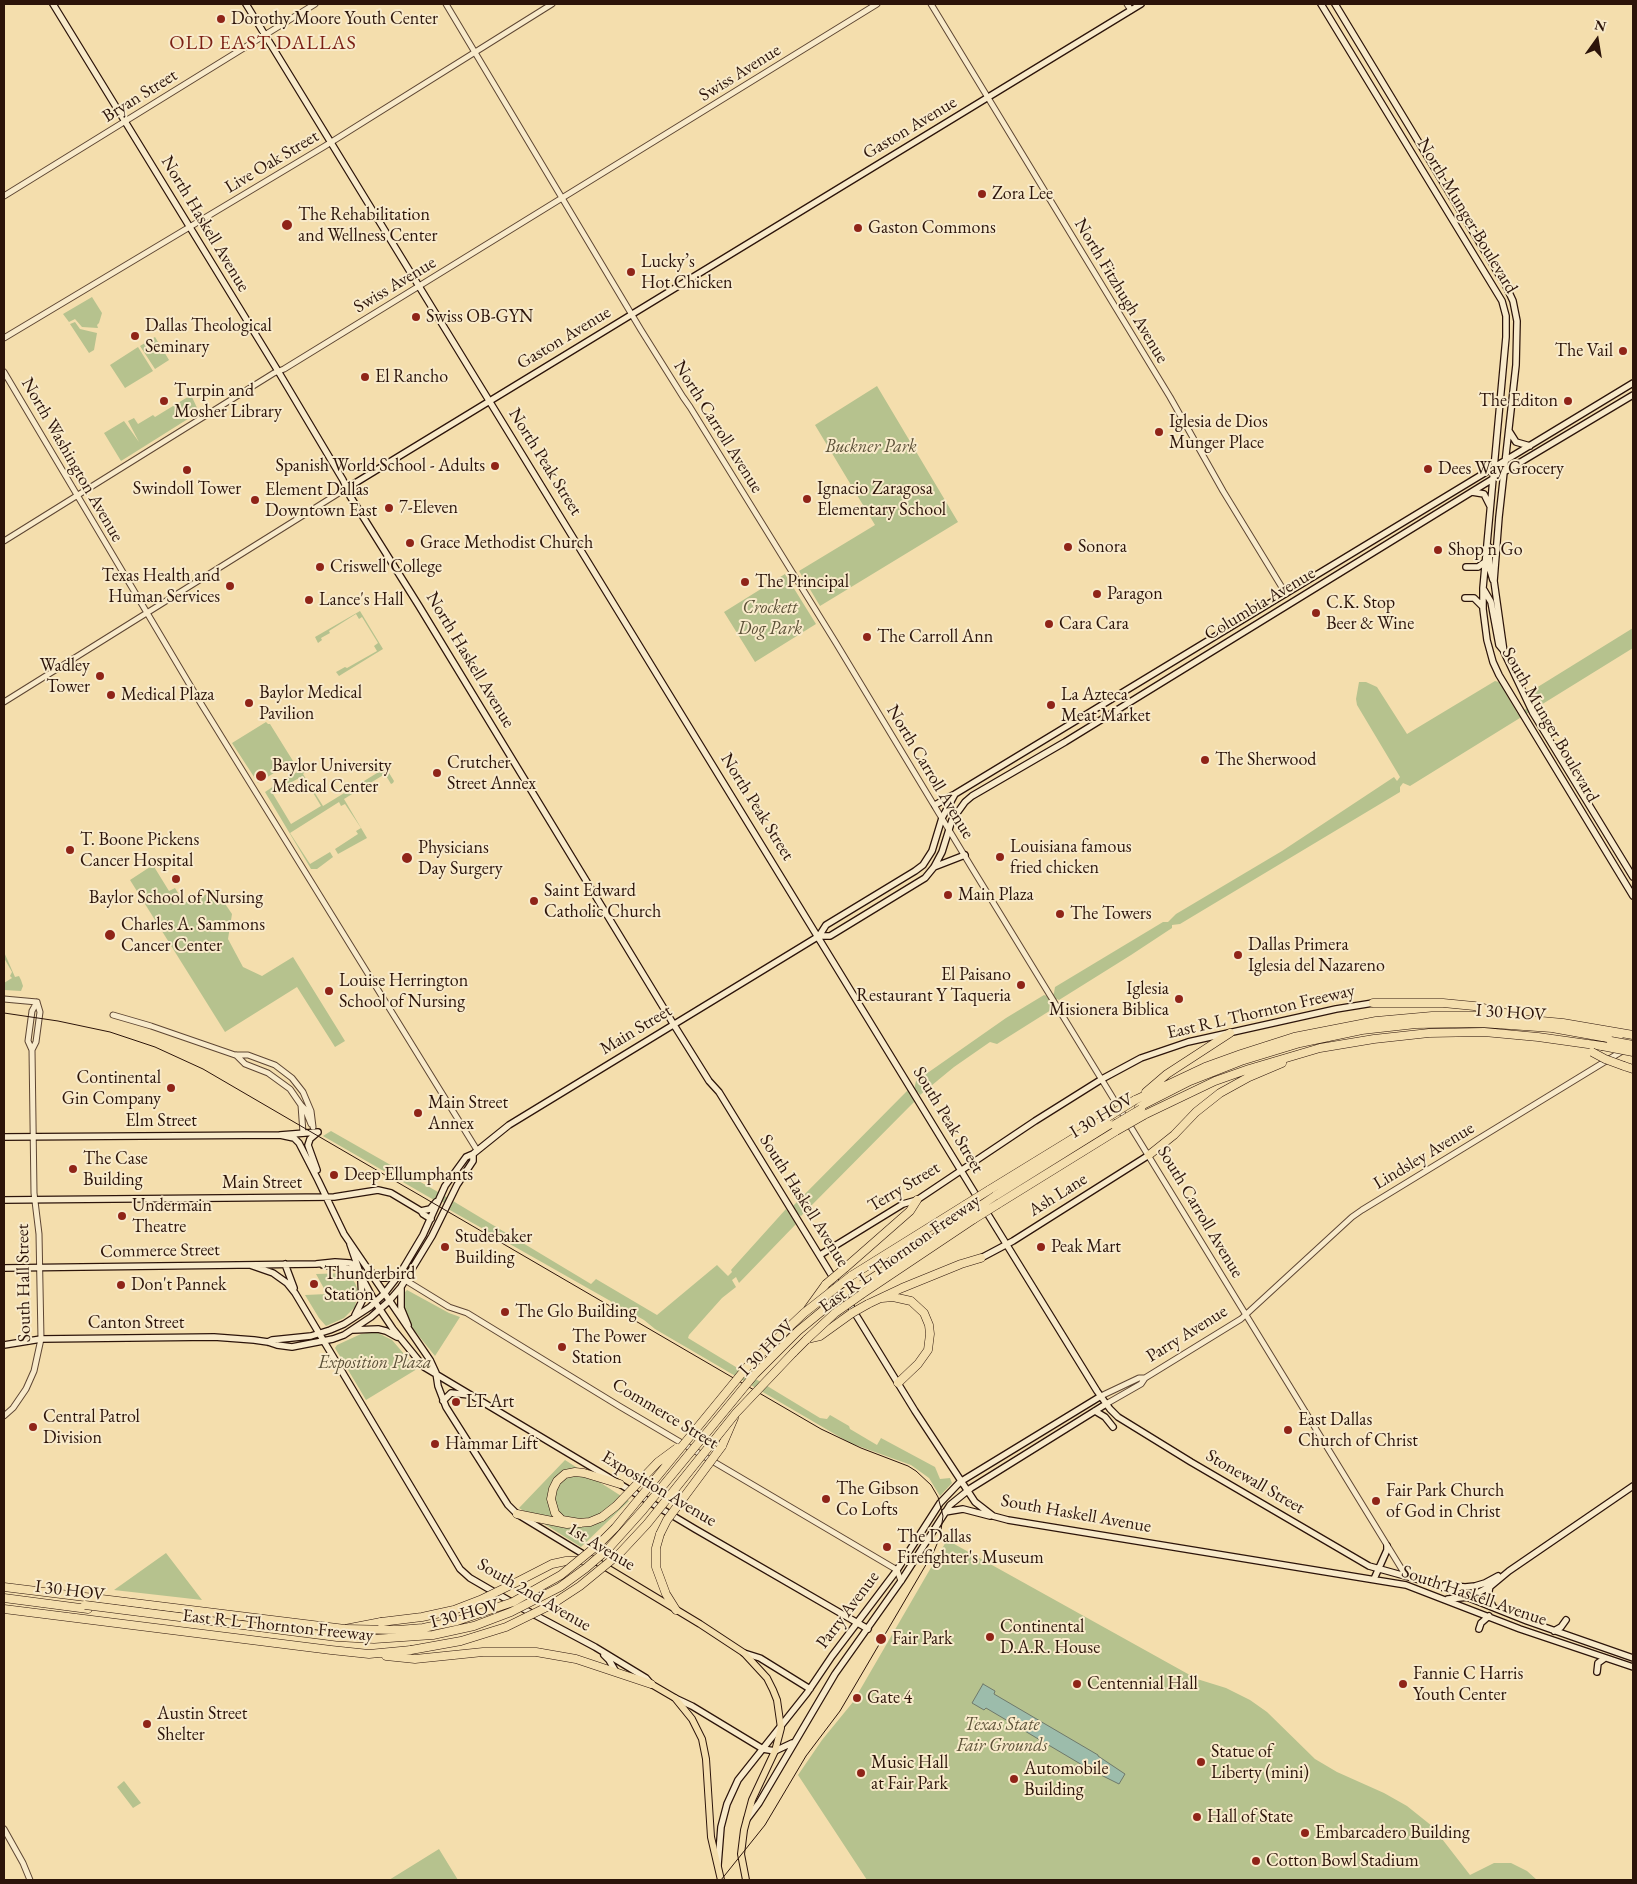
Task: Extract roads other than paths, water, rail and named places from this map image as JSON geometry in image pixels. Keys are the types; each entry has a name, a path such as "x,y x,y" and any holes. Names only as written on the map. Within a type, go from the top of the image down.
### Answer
{"highway":[{"path":"1373,1003 1423,1002 1474,1006 1527,1019"},
{"name":"East R L Thornton Freeway","path":"4,1609 307,1648 369,1654 437,1646 477,1637 529,1617 566,1595 600,1570 633,1539 736,1413 859,1288 971,1212 1205,1067 1240,1054 1321,1031 1376,1021 1432,1016 1488,1016 1527,1019 1633,1035"},
{"name":"I 30 HOV","path":"1140,1108 1225,1070 1272,1054 1330,1039 1384,1030 1434,1026 1533,1028 1570,1032 1633,1044"},
{"path":"1140,1108 1167,1074 1230,1032"},
{"name":"East R L Thornton Freeway","path":"4,1587 372,1631 423,1628 457,1621 485,1612 530,1593 561,1575 600,1543 628,1513 747,1367 804,1313 851,1276 971,1212 1140,1108 1249,1068 1320,1048 1374,1038 1429,1033 1484,1032 1538,1037 1633,1052"},
{"path":"1574,1042 1605,1059 1633,1069"},
{"path":"1149,1155 1220,1093 1249,1077 1320,1048"},
{"path":"804,1313 826,1284 910,1211 917,1200"},
{"name":"I 30 HOV","path":"4,1597 337,1637 374,1639 440,1634 480,1624 511,1612 538,1600 565,1583 608,1549 762,1367 803,1327 859,1288 878,1268 971,1212"},
{"path":"807,1339 820,1336 868,1304 960,1264 981,1258"},
{"path":"882,1298 893,1297 911,1301 924,1313 930,1325 930,1344 925,1355 898,1383"},
{"path":"676,1610 666,1593 656,1567 656,1548 660,1534 666,1520 722,1446 736,1413"},
{"path":"516,1514 567,1524 590,1522 602,1517 616,1506 658,1462 686,1441"},
{"path":"580,1524 562,1520 555,1513 551,1499 557,1481 565,1474 575,1472 620,1484"},
{"path":"345,1629 454,1610 480,1600 552,1564 566,1561 594,1560"},
{"path":"4,1581 49,1592"},
{"path":"369,1654 415,1659 483,1652 519,1651 569,1658 651,1684"}],"main road":[{"name":"North Haskell Avenue","path":"53,4 278,371 347,488 674,1025"},
{"name":"North Peak Street","path":"246,4 819,936"},
{"name":"Gaston Avenue","path":"347,488 1142,4"},
{"name":"North Munger Boulevard","path":"1321,4 1502,301 1506,316 1506,337 1494,467"},
{"name":"North Munger Boulevard","path":"1335,4 1507,288 1513,301 1518,332 1506,460"},
{"name":"Columbia Avenue","path":"935,805 1089,714 1213,636 1286,594 1633,383"},
{"name":"Columbia Avenue","path":"934,867 942,852 948,829 957,812 972,796 1064,742 1290,602 1633,395"},
{"path":"1509,430 1516,442 1530,446"},
{"name":"South Munger Boulevard","path":"1506,460 1494,581 1504,652 1533,714 1633,877"},
{"name":"South Munger Boulevard","path":"1494,467 1483,588 1484,630 1489,650 1500,675 1633,896"},
{"path":"1472,492 1484,494 1491,509"},
{"path":"1488,543 1490,549 1490,570 1494,581"},
{"path":"1346,557 1351,566"},
{"path":"1466,567 1478,567 1485,562"},
{"path":"1483,588 1491,602 1499,645 1504,652"},
{"path":"1286,594 1290,602"},
{"path":"1465,598 1477,600 1483,609"},
{"path":"942,818 955,794"},
{"name":"Main Street","path":"4,1200 325,1197 349,1196 384,1190 421,1210 423,1214 431,1219 440,1199 466,1157 509,1125 819,936 826,925 923,865 935,842 942,818"},
{"path":"934,867 964,855"},
{"name":"Main Street","path":"819,936 830,936 925,878 934,867"},
{"path":"900,880 906,890"},
{"name":"South Peak Street","path":"819,936 1101,1396"},
{"name":"East R L Thornton Freeway","path":"1102,1079 1140,1058 1188,1042 1336,1009 1373,1003"},
{"name":"South Haskell Avenue","path":"674,1025 709,1081 719,1092 966,1492 993,1516 1406,1585 1520,1629 1633,1667"},
{"name":"Terry Street","path":"820,1255 903,1204 917,1200 1102,1079"},
{"path":"318,1132 310,1139 308,1144 318,1172 318,1180"},
{"name":"Elm Street","path":"4,1137 280,1135 318,1132"},
{"path":"280,1135 297,1140 318,1180"},
{"name":"Main Street","path":"439,1222 457,1185 473,1161 475,1152"},
{"name":"Ash Lane","path":"981,1258 1008,1244 1149,1155"},
{"name":"Exposition Avenue","path":"318,1180 350,1244 430,1360 436,1373"},
{"path":"421,1210 430,1209 440,1199"},
{"name":"Canton Street","path":"268,1342 319,1334 337,1328 354,1318 384,1294 401,1272 431,1219"},
{"name":"Canton Street","path":"4,1344 42,1339 214,1338 268,1342 292,1347 324,1342 351,1330 380,1310 389,1301 401,1287 439,1222"},
{"name":"Exposition Avenue","path":"350,1244 357,1267 375,1302 403,1342 423,1365 620,1484 868,1629"},
{"name":"Commerce Street","path":"4,1268 345,1262 357,1267"},
{"name":"South 2nd Avenue","path":"285,1264 295,1293"},
{"name":"Commerce Street","path":"316,1264 350,1269 361,1276"},
{"name":"South 2nd Avenue","path":"250,1265 273,1272 287,1283 295,1293 460,1569 470,1578 595,1647 675,1698 692,1706 763,1749 775,1752"},
{"path":"368,1270 383,1278 392,1278 401,1272"},
{"path":"354,1318 362,1301 361,1276"},
{"path":"401,1287 401,1308 412,1336"},
{"path":"351,1330 378,1329 392,1334 403,1342"},
{"name":"1st Avenue","path":"436,1373 443,1402 493,1484 516,1514 744,1653 760,1658 810,1689"},
{"path":"443,1402 451,1393 472,1395"},
{"name":"Stonewall Street","path":"1101,1396 1118,1417 1140,1431 1378,1570 1406,1576"},
{"name":"Parry Avenue","path":"718,1867 721,1827 727,1804 738,1780 781,1728 897,1570 940,1503 960,1482 1101,1396"},
{"name":"Parry Avenue","path":"746,1821 759,1803 835,1674 956,1500 1106,1404"},
{"path":"1095,1411 1106,1417 1113,1427"},
{"path":"1443,1598 1459,1599 1470,1597 1490,1586 1633,1486"},
{"path":"946,1512 963,1509 993,1516"},
{"path":"1374,1580 1387,1546"},
{"path":"1434,1584 1474,1586 1485,1583 1509,1571"},
{"name":"South Haskell Avenue","path":"1406,1576 1470,1597 1554,1631 1633,1658"},
{"path":"1471,1610 1470,1597 1474,1586"},
{"path":"1490,1586 1488,1596 1493,1607"},
{"path":"1479,1629 1481,1623 1489,1616"},
{"path":"1554,1631 1562,1627 1566,1620"},
{"path":"595,1647 609,1660 616,1672"},
{"path":"744,1653 767,1678 773,1690 777,1700 781,1728 775,1752 752,1800 746,1821 742,1854 746,1880"},
{"path":"1597,1672 1598,1663 1605,1658"},
{"path":"675,1698 692,1719 704,1745 711,1837 721,1880"},
{"path":"775,1752 794,1742"}],"street":[{"name":"Bryan Street","path":"4,196 315,4"},
{"name":"North Carroll Avenue","path":"446,4 632,314 761,520 969,863"},
{"name":"Live Oak Street","path":"4,338 332,142 552,4"},
{"name":"Swiss Avenue","path":"4,541 877,4"},
{"name":"North Fitzhugh Avenue","path":"931,4 1170,397 1223,490 1286,594"},
{"path":"1127,4 1131,10"},
{"name":"North Washington Avenue","path":"4,372 200,702 475,1152"},
{"name":"Gaston Avenue","path":"4,702 347,488"},
{"name":"South Carroll Avenue","path":"969,863 1406,1576"},
{"name":"South Hall Street","path":"4,999 37,1002 32,1011 28,1041 32,1050 34,1199 39,1234 42,1339 34,1370 26,1389 13,1408 4,1416"},
{"path":"113,1015 152,1026 235,1055 248,1055 266,1061 281,1069 292,1078 303,1092 312,1118 313,1127"},
{"name":"Lindsley Avenue","path":"1246,1315 1352,1217 1633,1044"},
{"path":"235,1055 245,1064 262,1070 280,1080 305,1108 313,1127 318,1132"},
{"path":"301,1105 303,1133"},
{"name":"Commerce Street","path":"405,1280 444,1304 467,1313 619,1406 897,1570"},
{"name":"Parry Avenue","path":"1106,1404 1141,1384 1145,1378 1246,1315"},
{"name":"Parry Avenue","path":"1101,1396 1138,1378 1145,1378"},
{"path":"897,1570 901,1581"},
{"path":"4,1829 19,1855 30,1880"}],"tram line":[{"path":"4,1013 58,1021 110,1032 155,1047 203,1069 821,1429 861,1448 908,1466 931,1485 938,1497 943,1516 940,1537 934,1551 840,1711 806,1756 765,1825 721,1880"}],"place":[{"name":"Dorothy Moore Youth Center","path":"221,19"},
{"name":"Zora Lee","path":"982,194"},
{"name":"The Rehabilitation and Wellness Center","path":"287,225"},
{"name":"Gaston Commons","path":"858,228"},
{"name":"Lucky’s Hot Chicken","path":"631,272"},
{"name":"Swiss OB-GYN","path":"416,317"},
{"name":"Dallas Theological Seminary","path":"135,336"},
{"name":"The Vail","path":"1623,351"},
{"name":"El Rancho","path":"365,377"},
{"name":"Turpin and Mosher Library","path":"164,401"},
{"name":"The Editon","path":"1568,401"},
{"name":"Iglesia de Dios Munger Place","path":"1159,432"},
{"name":"Spanish World School - Adults","path":"495,466"},
{"name":"Dees Way Grocery","path":"1428,469"},
{"name":"Swindoll Tower","path":"187,470"},
{"name":"Ignacio Zaragosa Elementary School","path":"807,499"},
{"name":"Element Dallas Downtown East","path":"255,500"},
{"name":"7-Eleven","path":"389,508"},
{"name":"Grace Methodist Church","path":"410,543"},
{"name":"Sonora","path":"1068,547"},
{"name":"Shop n Go","path":"1438,550"},
{"name":"Criswell College","path":"320,567"},
{"name":"The Principal","path":"745,582"},
{"name":"Texas Health and Human Services","path":"230,586"},
{"name":"Paragon","path":"1097,594"},
{"name":"Lance's Hall","path":"309,600"},
{"name":"C.K. Stop Beer & Wine","path":"1316,613"},
{"name":"Cara Cara","path":"1049,624"},
{"name":"The Carroll Ann","path":"867,637"},
{"name":"Wadley Tower","path":"100,676"},
{"name":"Medical Plaza","path":"111,695"},
{"name":"Baylor Medical Pavilion","path":"249,703"},
{"name":"La Azteca Meat Market","path":"1051,705"},
{"name":"The Sherwood","path":"1205,760"},
{"name":"Crutcher Street Annex","path":"437,773"},
{"name":"Baylor University Medical Center","path":"261,776"},
{"name":"T. Boone Pickens Cancer Hospital","path":"70,850"},
{"name":"Louisiana famous fried chicken","path":"1000,857"},
{"name":"Physicians Day Surgery","path":"407,858"},
{"name":"Baylor School of Nursing","path":"176,879"},
{"name":"Main Plaza","path":"948,895"},
{"name":"Saint Edward Catholic Church","path":"534,901"},
{"name":"The Towers","path":"1060,914"},
{"name":"Charles A. Sammons Cancer Center","path":"110,935"},
{"name":"Dallas Primera Iglesia del Nazareno","path":"1238,955"},
{"name":"El Paisano Restaurant Y Taqueria","path":"1021,985"},
{"name":"Louise Herrington School of Nursing","path":"329,991"},
{"name":"Iglesia Misionera Biblica","path":"1179,999"},
{"name":"Continental Gin Company","path":"171,1088"},
{"name":"Main Street Annex","path":"418,1113"},
{"name":"The Case Building","path":"73,1169"},
{"name":"Deep Ellumphants","path":"334,1175"},
{"name":"Undermain Theatre","path":"122,1216"},
{"name":"Studebaker Building","path":"445,1247"},
{"name":"Peak Mart","path":"1041,1247"},
{"name":"Thunderbird Station","path":"314,1284"},
{"name":"Don't Pannek","path":"121,1285"},
{"name":"The Glo Building","path":"505,1312"},
{"name":"The Power Station","path":"562,1347"},
{"name":"LT Art","path":"456,1402"},
{"name":"Central Patrol Division","path":"33,1427"},
{"name":"East Dallas Church of Christ","path":"1288,1430"},
{"name":"Hammar Lift","path":"435,1444"},
{"name":"The Gibson Co Lofts","path":"826,1499"},
{"name":"Fair Park Church of God in Christ","path":"1376,1501"},
{"name":"The Dallas Firefighter's Museum","path":"887,1547"},
{"name":"Continental D.A.R. House","path":"990,1637"},
{"name":"Fair Park","path":"881,1639"},
{"name":"Centennial Hall","path":"1077,1684"},
{"name":"Fannie C Harris Youth Center","path":"1403,1684"},
{"name":"Gate 4","path":"857,1698"},
{"name":"Austin Street Shelter","path":"147,1724"},
{"name":"Statue of Liberty (mini)","path":"1201,1762"},
{"name":"Music Hall at Fair Park","path":"861,1773"},
{"name":"Automobile Building","path":"1014,1779"},
{"name":"Hall of State","path":"1197,1817"},
{"name":"Embarcadero Building","path":"1305,1833"},
{"name":"Cotton Bowl Stadium","path":"1256,1861"}],"district":[{"name":"OLD EAST DALLAS","path":"263,44"}],"park label":[{"name":"Buckner Park","path":"871,447"},
{"name":"Crockett Dog Park","path":"770,618"},
{"name":"Exposition Plaza","path":"375,1363"},
{"name":"Texas State Fair Grounds","path":"1002,1735"}]}
